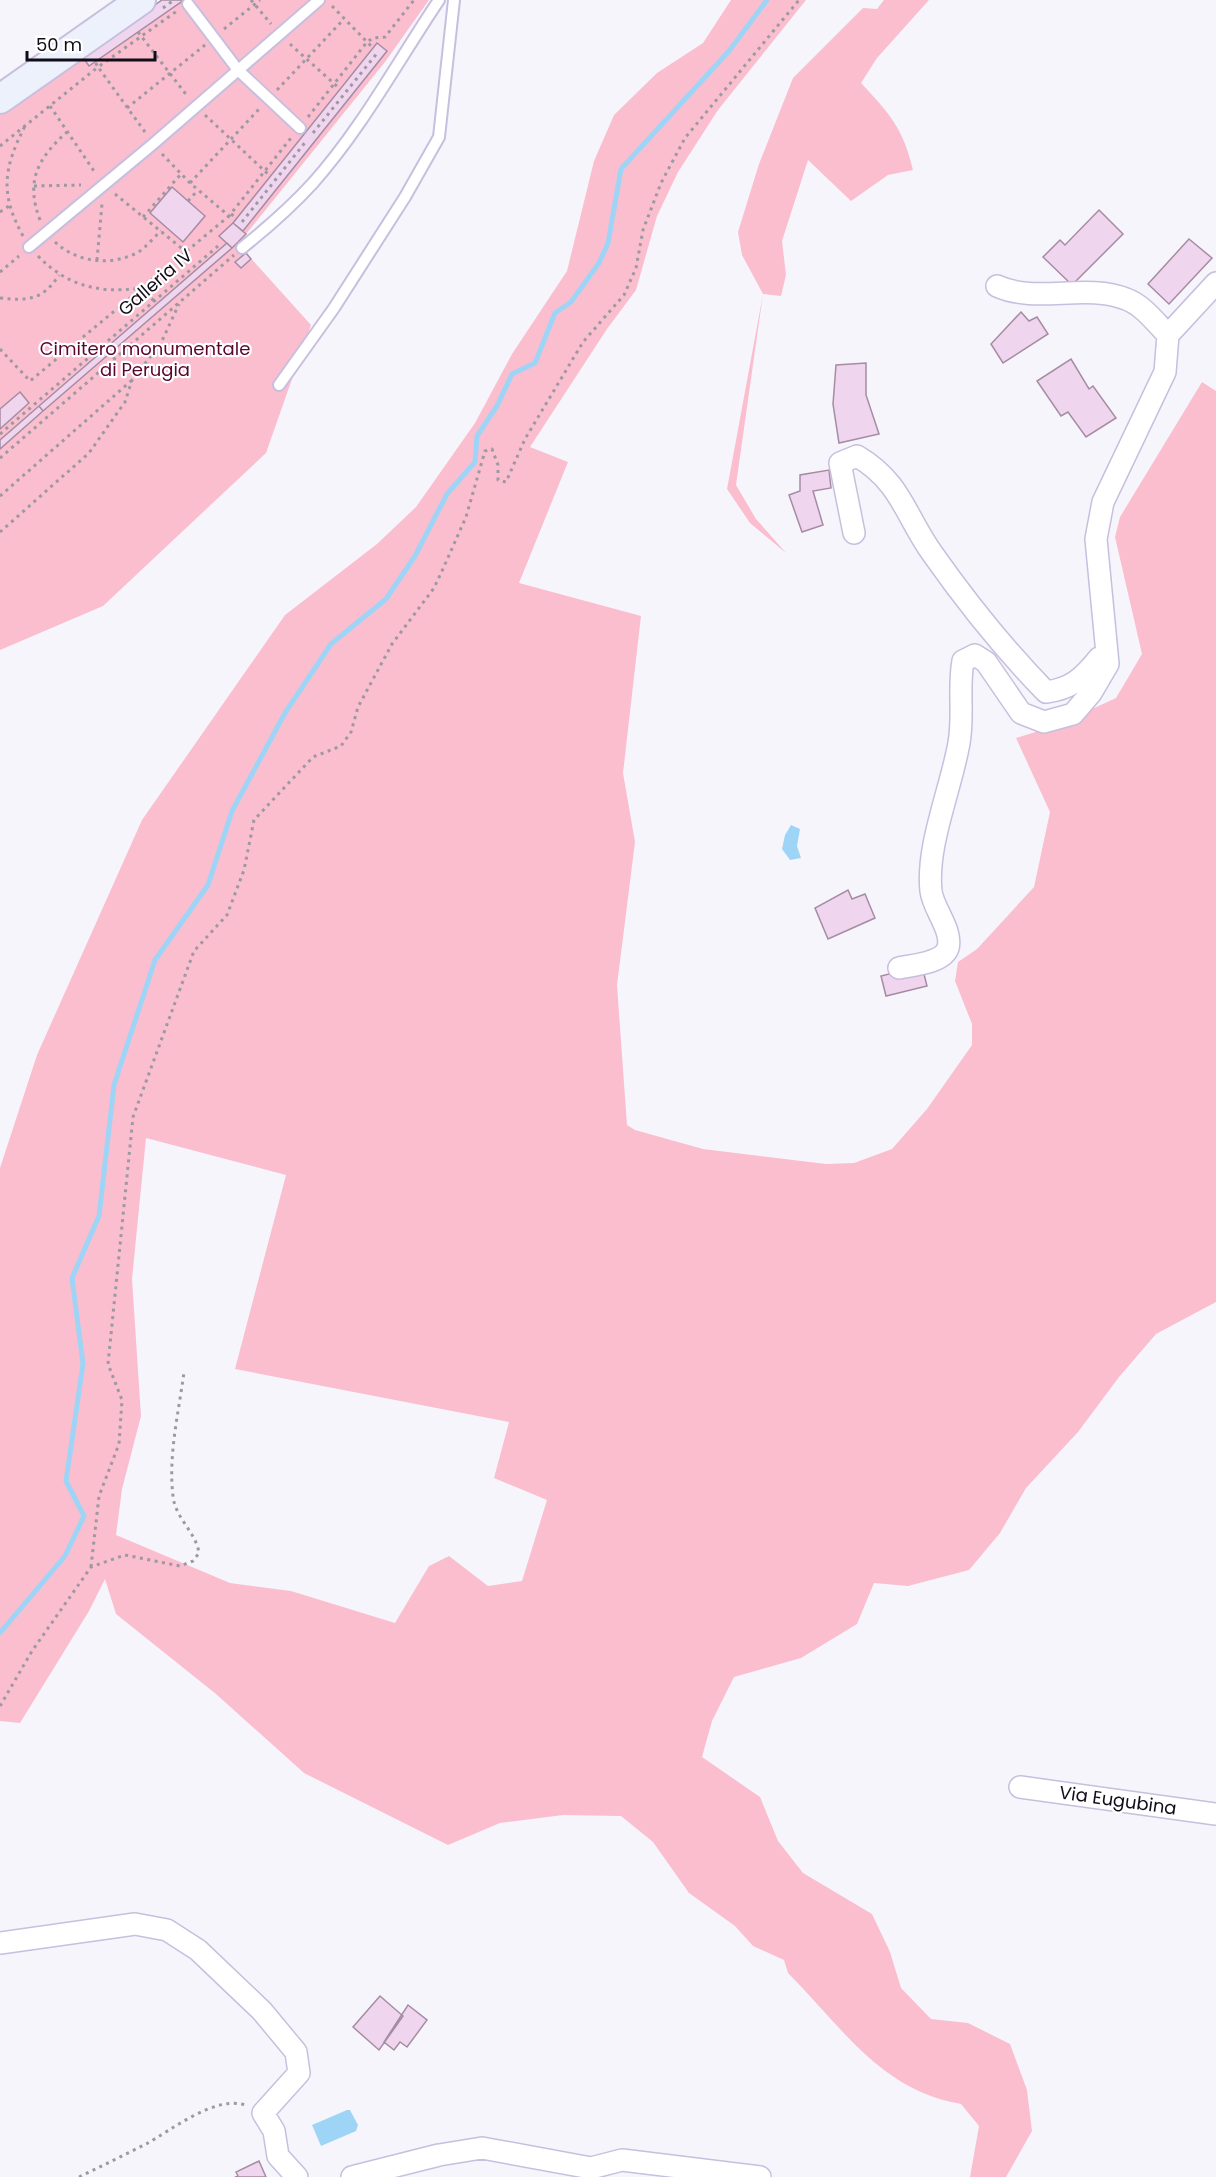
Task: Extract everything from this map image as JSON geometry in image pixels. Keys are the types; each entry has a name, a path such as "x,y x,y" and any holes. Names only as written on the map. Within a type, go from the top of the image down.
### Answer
{"street":[{"path":"0,99 141,0"},
{"path":"899,968 941,957 947,949 948,939 931,892 933,846 946,803 959,742 963,712 959,681 963,661 975,655 986,662 1021,713 1044,722 1073,714 1091,693 1108,664 1096,538 1103,502 1165,372 1168,335 1216,283"},
{"path":"997,286 1013,293 1076,292 1125,298 1138,305 1168,335"},
{"path":"854,533 840,463 857,456 879,469 905,505 931,552 1046,693 1064,690 1082,679 1107,649"},
{"name":"Via Eugubina","path":"1020,1787 1216,1814"},
{"path":"0,1943 135,1924 167,1930 198,1950 262,2011 296,2052 300,2073 263,2113 274,2131 278,2156 297,2177"},
{"path":"352,2177 439,2155 482,2148 591,2169 622,2160 760,2177"}],"lane":[{"path":"30,247 319,0"},
{"path":"242,248 278,219 315,181 373,104 439,0"},
{"path":"279,385 334,308 405,197 439,137 454,0"},
{"path":"188,4 212,39 238,70 300,128"}],"path":[{"path":"127,108 260,0"},
{"path":"326,0 373,48"},
{"path":"0,349 30,381 230,215 367,42 373,38 386,37 414,0"},
{"path":"0,1706 32,1651 91,1567 99,1496 119,1444 122,1400 108,1364 133,1117 194,951 227,915 244,870 254,820 313,757 341,746 351,732 358,707 392,644 434,588 442,572 466,517 485,451 492,449 498,465 498,480 506,482 525,439 584,342 624,295 636,268 643,230 661,183 685,138 799,0"},
{"path":"0,146 98,67 188,4"},
{"path":"138,32 141,37"},
{"path":"95,62 153,144 198,190 237,218"},
{"path":"334,85 340,89"},
{"path":"264,172 270,176"},
{"path":"143,217 181,174"},
{"path":"188,201 198,190"},
{"path":"0,212 9,206"},
{"name":"Galleria IV","path":"0,434 219,246"},
{"path":"0,272 30,247"},
{"path":"0,458 242,248"},
{"path":"0,298 27,301 50,289 59,275"},
{"path":"146,294 154,301"},
{"path":"0,496 132,380 161,343 180,302"},
{"path":"0,532 89,453 125,402 132,380"},
{"path":"91,1567 125,1555 180,1566 193,1561 199,1553 197,1542 181,1521 172,1497 173,1455 184,1372"},
{"path":"79,2177 149,2142 194,2115 221,2106 242,2104 263,2113"}],"green space":[{"name":"Cimitero monumentale di Perugia","path":"161,0 429,0 385,62 238,244 311,325 266,453 103,606 0,650 0,113"},
{"path":"731,0 806,0 718,110 678,172 657,216 636,290 607,329 530,447 568,462 519,583 641,616 623,773 635,842 617,985 627,1125 635,1130 703,1149 826,1164 854,1163 892,1149 927,1109 972,1045 972,1024 955,981 958,962 977,949 1034,887 1050,812 1016,738 1055,726 1116,698 1142,654 1115,537 1120,517 1202,382 1216,391 1216,1302 1156,1334 1119,1377 1078,1432 1026,1488 1000,1533 969,1570 908,1586 874,1583 857,1624 801,1658 734,1677 712,1721 702,1757 760,1797 778,1841 803,1873 872,1914 890,1952 901,1988 931,2019 968,2023 1010,2044 1027,2090 1032,2131 1006,2177 970,2177 979,2126 961,2104 933,2097 907,2085 864,2054 788,1973 784,1960 753,1946 735,1926 689,1893 653,1842 621,1816 563,1815 500,1823 448,1845 304,1773 216,1694 116,1614 105,1579 89,1611 20,1723 0,1721 0,1168 37,1055 142,820 285,615 377,544 416,507 475,423 512,354 567,271 594,161 614,115 657,73 703,43","holes":["146,1138 286,1175 235,1369 509,1422 494,1478 547,1500 522,1581 488,1586 449,1556 429,1566 395,1623 291,1591 230,1583 116,1535 122,1489 141,1416 132,1279"]},
{"path":"884,0 929,0 877,58 861,83 900,132 913,170 888,175 851,201 808,160 782,241 786,275 781,296 763,294 742,255 738,232 759,164 793,78 863,8 877,9"},
{"path":"763,294 736,485 756,519 786,553 750,523 727,489"}],"water":[{"path":"791,825 800,829 797,846 801,858 790,860 782,849 785,835"},
{"path":"350,2110 358,2125 356,2131 321,2146 312,2125"}],"building":[{"path":"162,0 184,0 89,66 82,56"},
{"path":"377,43 387,51 243,231 233,223"},
{"path":"172,187 205,216 183,242 150,213"},
{"path":"1099,210 1123,234 1072,285 1043,257 1060,240 1065,245"},
{"path":"233,223 246,234 232,248 219,236"},
{"path":"1189,239 1212,258 1169,304 1148,284"},
{"path":"227,243 232,248 43,411 39,406"},
{"path":"246,253 251,259 241,268 235,262"},
{"path":"1021,312 1029,321 1037,317 1048,334 1003,363 991,344"},
{"path":"1071,359 1089,389 1093,386 1116,418 1086,437 1068,412 1061,416 1037,381"},
{"path":"866,363 866,395 879,434 839,443 833,404 836,365"},
{"path":"20,392 29,403 0,429 0,409"},
{"path":"39,406 43,411 0,449 0,440"},
{"path":"829,470 831,488 813,491 823,525 802,532 789,495 800,491 800,475"},
{"path":"848,890 852,899 865,894 875,918 828,939 815,908"},
{"path":"922,966 927,986 886,996 881,976"},
{"path":"380,1996 403,2016 379,2050 353,2027"},
{"path":"408,2005 427,2020 407,2047 400,2042 394,2050 384,2042"},
{"path":"259,2161 266,2177 235,2177 238,2176 236,2172"}],"waterway":[{"path":"0,1633 65,1556 84,1516 66,1481 83,1364 72,1278 99,1216 114,1085 155,960 208,885 232,811 285,713 331,644 386,599 415,556 447,494 475,462 477,436 497,406 512,374 535,363 555,313 571,302 599,263 608,243 621,169 729,51 767,0"}]}
